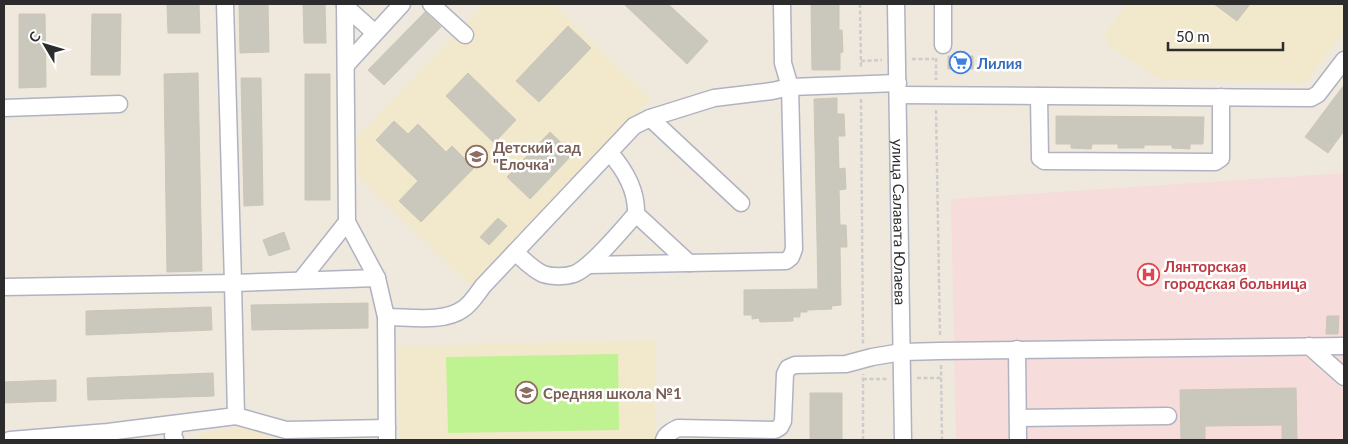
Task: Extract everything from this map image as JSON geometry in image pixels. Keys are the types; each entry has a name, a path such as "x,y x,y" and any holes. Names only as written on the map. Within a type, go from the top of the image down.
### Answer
{"street":[{"path":"225,4 236,416"},
{"path":"346,65 402,4"},
{"path":"431,4 466,35"},
{"path":"589,265 786,261 791,257 794,249 790,87 783,63 782,4"},
{"name":"улица Салавата Юлаева","path":"896,4 903,440"},
{"path":"940,47 943,4"},
{"path":"345,5 375,33"},
{"path":"10,440 104,436 236,416 291,435 387,434 386,317 377,278 347,222 345,5"},
{"path":"386,317 432,318 453,315 464,309 634,126 650,118 714,98 790,87 861,84 936,95 1311,98 1318,94 1344,60"},
{"path":"1039,96 1040,158 1044,161 1215,162 1221,158 1221,97"},
{"path":"4,108 119,104"},
{"path":"650,118 741,203"},
{"path":"515,252 536,270 546,275 558,276 576,273 589,265 636,214 636,204 626,176 620,164 610,153"},
{"path":"636,214 689,263"},
{"path":"301,280 347,222"},
{"path":"4,287 233,283 377,278"},
{"path":"1309,346 1344,377"},
{"path":"664,440 670,432 678,428 775,430 780,427 783,421 785,374 788,368 795,364 846,364 902,352 1344,346"},
{"path":"1017,349 1018,440"},
{"path":"1018,418 1168,416"},
{"path":"175,424 173,436 175,440"}],"path":[{"path":"860,4 863,440"},
{"path":"940,47 936,95 942,440"}],"shaded area":[{"name":"Детский сад \"Елочка\"","path":"484,4 553,4 651,99 471,286 357,175 357,137"},
{"path":"1128,4 1344,4 1344,31 1305,83 1161,79 1109,47 1105,33"},
{"name":"Лянторская городская больница","path":"1344,173 1344,440 956,440 951,199"},
{"name":"Средняя школа №1","path":"655,340 656,440 399,440 397,346"},
{"path":"257,426 272,440 195,440 203,432"}],"green space":[{"path":"618,354 619,430 448,433 446,357"}],"building":[{"path":"167,4 199,4 200,33 168,33"},
{"path":"239,4 268,4 269,52 240,53"},
{"path":"303,4 325,4 326,43 304,43"},
{"path":"624,4 668,4 708,41 687,64"},
{"path":"811,4 839,4 839,30 842,30 843,52 840,53 840,70 812,70"},
{"path":"1214,4 1250,4 1237,21"},
{"path":"425,12 441,27 384,85 368,70"},
{"path":"19,14 45,14 46,87 19,88"},
{"path":"92,14 121,14 120,75 91,75"},
{"path":"568,26 591,48 539,102 516,81"},
{"name":"Лилия","path":"948,56 973,56 973,69 948,69"},
{"path":"198,73 202,271 167,272 164,74"},
{"path":"468,73 516,120 494,143 446,96"},
{"path":"305,74 330,74 330,200 305,200"},
{"path":"241,78 261,78 263,205 244,206"},
{"path":"1344,85 1344,131 1328,153 1305,137"},
{"path":"837,98 837,114 844,114 845,136 838,136 839,169 845,168 846,189 839,190 840,225 846,225 847,247 840,247 841,305 831,306 832,309 800,312 800,317 793,317 793,321 760,322 759,318 752,319 752,315 744,315 744,290 818,289 814,99"},
{"path":"1056,116 1204,117 1203,144 1190,144 1190,149 1172,148 1172,145 1144,145 1144,148 1118,148 1118,144 1092,144 1091,149 1071,148 1071,144 1056,144"},
{"path":"394,121 408,134 418,124 446,152 452,146 474,168 421,222 399,201 418,181 376,140"},
{"path":"550,132 573,154 530,199 507,177"},
{"path":"498,218 507,226 489,245 480,237"},
{"path":"284,232 290,249 269,256 263,240"},
{"path":"368,303 368,328 252,330 251,305"},
{"path":"211,307 212,330 86,335 86,311"},
{"path":"1327,316 1339,316 1338,334 1326,334"},
{"path":"213,373 214,396 88,400 87,378"},
{"path":"56,380 56,401 4,403 4,382"},
{"path":"1296,388 1297,440 1282,440 1282,425 1205,426 1205,440 1181,440 1180,390"},
{"path":"810,393 842,393 842,440 810,440"}],"place":[{"name":"Лилия","path":"961,63"},
{"name":"Детский сад \"Елочка\"","path":"477,156"},
{"name":"Лянторская городская больница","path":"1148,275"},
{"name":"Средняя школа №1","path":"527,393"}]}
